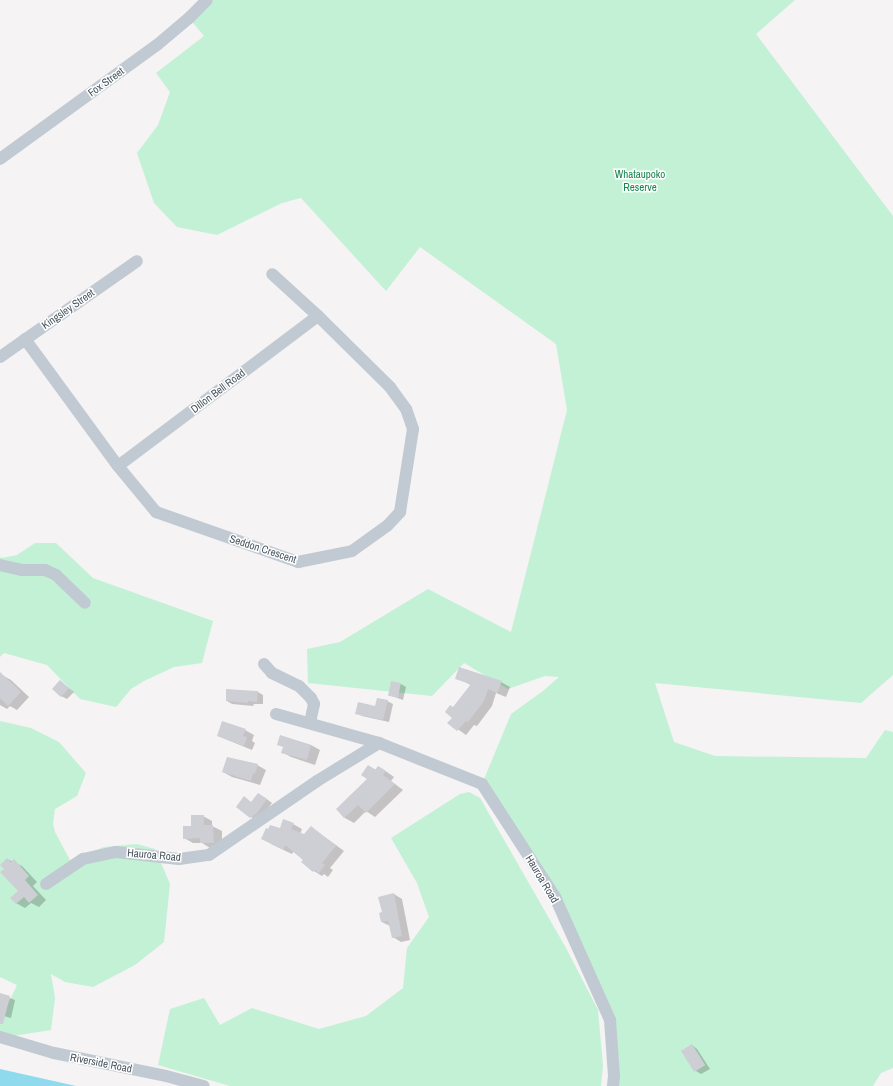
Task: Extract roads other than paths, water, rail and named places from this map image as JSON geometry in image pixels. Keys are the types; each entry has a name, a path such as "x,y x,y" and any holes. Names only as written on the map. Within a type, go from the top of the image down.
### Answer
{"street":[{"name":"Fox Street","path":"0,159 157,46 190,18 207,0"},
{"name":"Kingsley Street","path":"0,357 137,261"},
{"name":"Seddon Crescent","path":"25,339 139,494 156,512 298,562 352,551 388,525 400,512 413,429 406,409 390,387 318,316 272,274"},
{"name":"Dillon Bell Road","path":"118,466 318,316"},
{"path":"0,565 21,570 45,570 56,575 85,603"},
{"path":"264,664 272,673 299,686 311,698 314,704 310,723"},
{"name":"Hauroa Road","path":"276,714 379,742 482,784 555,897 610,1020 614,1076 612,1086"},
{"name":"Hauroa Road","path":"46,884 83,859 116,852 179,859 209,855 317,781 379,742"},
{"name":"Riverside Road","path":"0,1037 54,1054 166,1076 204,1086"}],"water":[{"path":"0,1069 76,1086 0,1086"}],"park label":[{"name":"Whataupoko Reserve","path":"640,181"}]}
